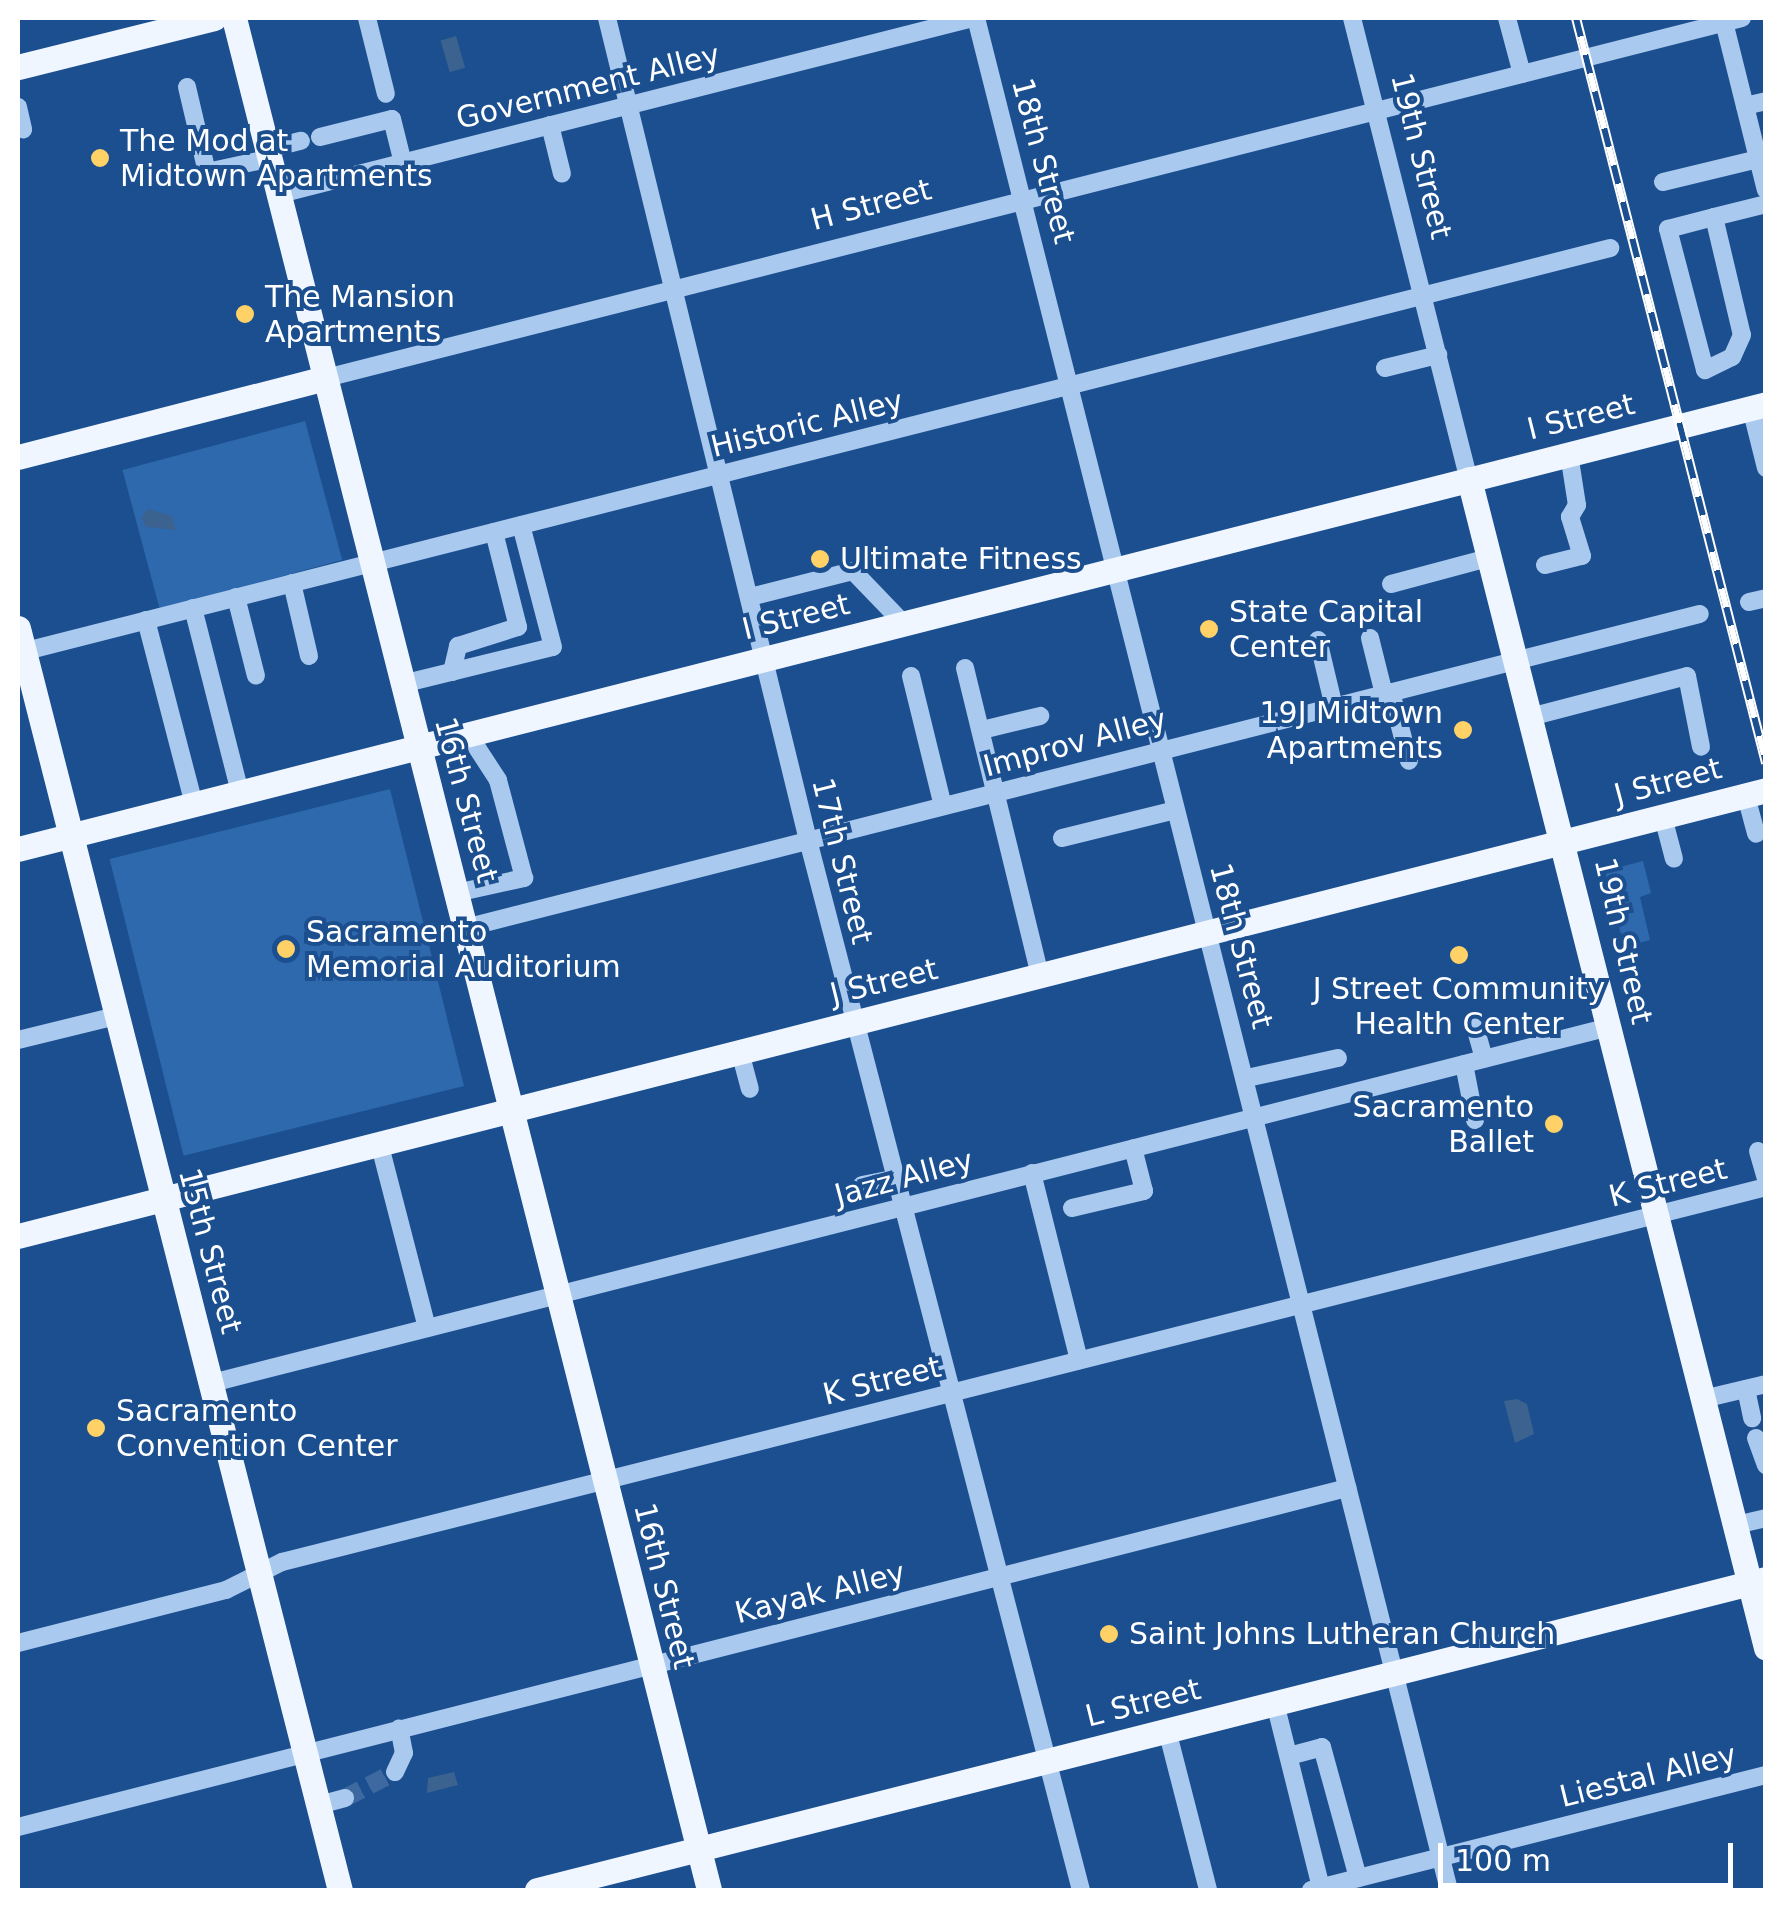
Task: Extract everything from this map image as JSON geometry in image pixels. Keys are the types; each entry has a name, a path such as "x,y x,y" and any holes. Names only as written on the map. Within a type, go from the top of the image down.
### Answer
{"main road":[{"path":"18,67 165,24 214,18"},
{"name":"16th Street","path":"234,18 322,379 709,1890"},
{"name":"H Street","path":"18,457 322,379"},
{"name":"I Street","path":"18,849 1758,406"},
{"name":"19th Street","path":"1468,479 1566,842 1654,1214 1736,1525 1757,1581 1766,1648"},
{"name":"15th Street","path":"19,644 340,1890"},
{"name":"J Street","path":"18,1236 511,1114 1210,930 1756,793"},
{"name":"L Street","path":"538,1890 1757,1581"}],"street":[{"path":"366,18 386,94"},
{"name":"17th Street","path":"607,18 808,840 1081,1890"},
{"name":"Government Alley","path":"276,195 974,18"},
{"name":"18th Street","path":"974,18 1025,198 1449,1890"},
{"name":"19th Street","path":"1352,18 1468,479"},
{"path":"1507,18 1522,74"},
{"path":"1730,19 1745,106 1766,190"},
{"name":"H Street","path":"322,379 1730,19"},
{"path":"187,88 207,172 300,142"},
{"path":"1745,106 1766,102"},
{"path":"18,106 23,129"},
{"path":"320,137 392,120 403,162"},
{"path":"550,125 562,174"},
{"path":"1663,182 1758,159"},
{"path":"1714,217 1742,336 1732,358 1705,370 1668,229 1714,217 1766,204"},
{"name":"Historic Alley","path":"19,644 236,598 1610,248"},
{"path":"1385,368 1438,355"},
{"path":"1758,406 1766,468"},
{"path":"1545,565 1582,556 1570,517 1576,505 1569,454"},
{"path":"402,684 553,647 521,525"},
{"path":"452,672 458,646 518,627 494,532"},
{"path":"1392,584 1488,558"},
{"path":"750,597 853,571 903,623"},
{"path":"292,583 310,656"},
{"path":"236,598 256,676"},
{"path":"193,608 240,792"},
{"name":"Improv Alley","path":"465,928 1700,614"},
{"path":"146,620 194,804"},
{"path":"1370,638 1409,761"},
{"path":"1318,640 1334,706"},
{"path":"965,668 999,792 1040,976"},
{"path":"911,676 944,806"},
{"path":"1530,717 1687,676 1701,747"},
{"path":"982,730 1040,716"},
{"path":"456,893 524,878 498,780 468,734"},
{"path":"1756,793 1756,834"},
{"path":"1062,838 1176,810"},
{"path":"1663,817 1674,858"},
{"path":"18,1040 116,1016"},
{"path":"1475,1027 1484,1060"},
{"name":"Jazz Alley","path":"212,1383 558,1295 785,1232 906,1207 1610,1027"},
{"path":"740,1052 750,1088"},
{"path":"1247,1078 1338,1058"},
{"path":"1464,1064 1475,1120"},
{"path":"380,1146 427,1328"},
{"path":"1072,1208 1144,1191 1133,1148"},
{"path":"1758,1151 1766,1179"},
{"path":"1032,1173 1080,1360"},
{"path":"862,1184 898,1178"},
{"name":"K Street","path":"18,1643 226,1590 258,1573 952,1392 1766,1187"},
{"path":"1703,1399 1766,1384"},
{"path":"1746,1389 1752,1418"},
{"path":"1756,1438 1766,1465"},
{"name":"Kayak Alley","path":"18,1827 1346,1488"},
{"path":"1736,1525 1766,1518"},
{"path":"1276,1703 1316,1889"},
{"path":"394,1772 404,1753 399,1728"},
{"path":"1167,1730 1208,1890"},
{"path":"1289,1756 1322,1747 1358,1878"},
{"name":"Liestal Alley","path":"1316,1889 1766,1774"},
{"path":"319,1805 345,1798"}],"shaded area":[{"path":"456,36 465,68 450,72 441,40"},
{"path":"305,421 342,560 160,609 122,470"},
{"path":"148,509 172,516 176,530 146,527 141,518"},
{"path":"390,789 464,1086 184,1156 110,859"},
{"path":"1643,861 1651,893 1640,897 1650,940 1624,947 1605,871"},
{"path":"1517,1399 1527,1404 1534,1434 1515,1443 1504,1401"},
{"path":"454,1772 458,1785 427,1793 428,1778"}],"tunnel":[{"path":"345,1798 395,1772"}],"railway":[{"path":"1576,18 1766,763"}],"place":[{"name":"The Mod at Midtown Apartments","path":"100,158"},
{"name":"The Mansion Apartments","path":"245,314"},
{"name":"Ultimate Fitness","path":"820,559"},
{"name":"State Capital Center","path":"1209,629"},
{"name":"19J Midtown Apartments","path":"1463,730"},
{"name":"Sacramento Memorial Auditorium","path":"286,949"},
{"name":"J Street Community Health Center","path":"1459,955"},
{"name":"Sacramento Ballet","path":"1554,1124"},
{"name":"Sacramento Convention Center","path":"96,1428"},
{"name":"Saint Johns Lutheran Church","path":"1109,1634"}]}
